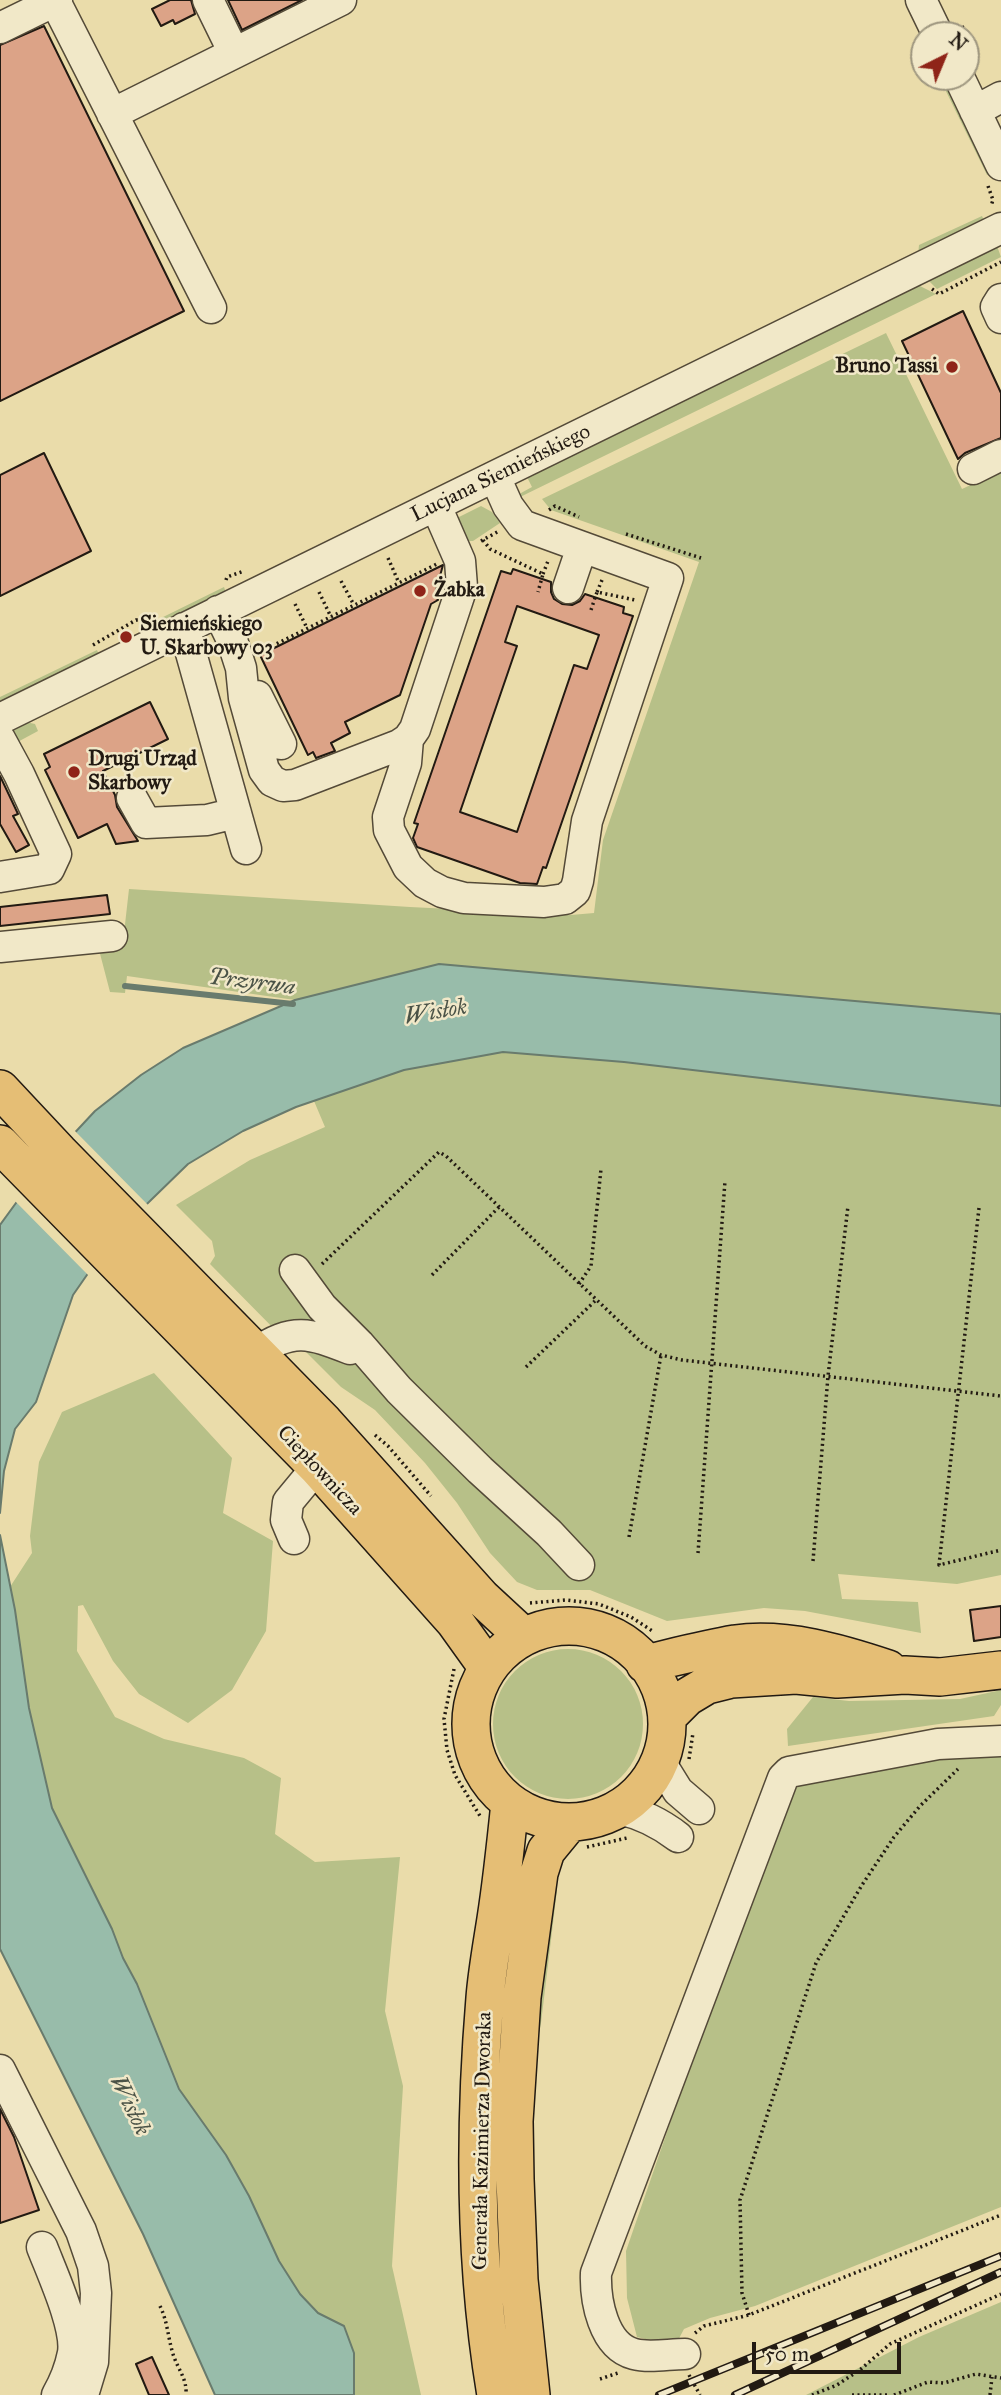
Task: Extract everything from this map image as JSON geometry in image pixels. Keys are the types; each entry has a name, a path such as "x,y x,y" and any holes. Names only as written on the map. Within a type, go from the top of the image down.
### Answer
{"main road":[{"name":"Ciepłownicza","path":"11,1102 324,1422 482,1598 522,1635"},
{"name":"Ciepłownicza","path":"0,1144 317,1468 455,1622 471,1666"},
{"path":"680,1724 664,1698 657,1680 645,1664 625,1645 602,1632 575,1626 548,1627 522,1635 503,1650 471,1666 475,1695 470,1725 475,1755 489,1782 495,1811 528,1814 548,1821 575,1836 587,1821 624,1823 660,1762 666,1740 680,1724 687,1697 708,1685 731,1679 796,1675 837,1679 905,1675 940,1677 1001,1670"},
{"path":"645,1664 737,1644 772,1643 844,1654 905,1675"},
{"name":"Generała Kazimierza Dworaka","path":"495,1811 504,1866 485,1997 496,2122 519,2280 531,2395"},
{"name":"Generała Kazimierza Dworaka","path":"496,2395 486,2335 481,2277 496,2122 522,1997 540,1873 546,1851 575,1836"}],"street":[{"path":"208,0 234,53"},
{"path":"112,114 341,0"},
{"path":"921,0 941,21"},
{"path":"0,28 56,1 211,308"},
{"path":"977,91 991,102 1001,164"},
{"name":"Lucjana Siemieńskiego","path":"0,719 1001,228"},
{"path":"1001,299 996,307 1001,317"},
{"path":"973,470 1001,455"},
{"path":"408,739 406,763 388,817 389,830 408,867 425,883 442,892 464,898 544,902 565,899 575,891 587,821 668,578 522,525 508,506 495,477"},
{"path":"252,659 244,698 264,770 272,781 283,786 295,785 399,746 408,739 415,729 462,587 460,561 436,506"},
{"path":"555,581 582,547"},
{"path":"218,611 232,640 252,659 281,744"},
{"path":"184,628 246,849"},
{"path":"0,739 56,854 49,869 0,877"},
{"path":"132,798 146,823 207,820 236,813"},
{"path":"0,947 112,936"},
{"path":"299,1276 322,1307 399,1390 579,1565"},
{"path":"255,1353 274,1340 294,1335 320,1337 350,1349 360,1345"},
{"path":"294,1539 286,1520 288,1502 317,1468"},
{"path":"685,2354 634,2354 613,2341 596,2291 597,2273 783,1778 789,1772 938,1744 1001,1741"},
{"path":"660,1762 665,1773 692,1803"},
{"path":"624,1823 639,1814 664,1826 678,1837"},
{"path":"0,2070 81,2231 93,2266 96,2293 93,2362 83,2395"},
{"path":"42,2247 70,2323 73,2351 57,2395"}],"path":[{"path":"980,83 991,102"},
{"path":"939,294 1001,262"},
{"path":"476,545 503,525"},
{"path":"483,540 490,548 555,581"},
{"path":"388,558 399,583"},
{"path":"252,659 307,628 446,560"},
{"path":"548,561 555,581"},
{"path":"591,610 602,580"},
{"path":"341,581 354,606"},
{"path":"538,592 555,581"},
{"path":"319,592 331,617"},
{"path":"597,592 637,601"},
{"path":"295,604 307,628"},
{"path":"89,649 136,620 144,621"},
{"path":"299,1276 439,1152 645,1346 661,1355 711,1364 1001,1396"},
{"path":"579,1284 591,1266 601,1169"},
{"path":"698,1553 725,1181"},
{"path":"813,1562 828,1377 848,1206"},
{"path":"432,1275 499,1207"},
{"path":"979,1208 939,1565 1001,1550"},
{"path":"526,1367 596,1300"},
{"path":"629,1537 661,1355"},
{"path":"471,1666 454,1676 446,1706 444,1737 455,1774 478,1811 495,1811"},
{"path":"680,1724 696,1780 692,1803"},
{"path":"749,2315 742,2293 740,2200 816,1963 894,1837 920,1806 963,1764"},
{"path":"575,1836 620,1838 624,1823"},
{"path":"699,2395 685,2368 685,2354 691,2338 704,2326 749,2315 1001,2215"},
{"path":"812,2395 845,2379 890,2344 1001,2294"},
{"path":"160,2306 166,2319 173,2356 185,2380 186,2395"},
{"path":"600,2379 619,2372"},
{"path":"894,2395 928,2382 944,2383 976,2374 1001,2378"},
{"path":"989,2395 992,2376"},
{"path":"852,2395 888,2395"}],"green space":[{"path":"946,91 950,91 991,173 987,175"},
{"path":"982,216 985,223 918,255 919,245"},
{"path":"997,246 1001,257 937,289 928,280"},
{"path":"918,285 936,294 520,497 521,493 532,487 527,477"},
{"path":"886,333 962,489 1001,471 1001,1014 439,964 295,1000 127,976 125,993 110,992 98,946 123,942 129,889 410,907 571,915 594,913 603,840 699,562 551,510 542,499"},
{"path":"481,506 492,512 500,523 473,541 468,541 458,522 459,517"},
{"path":"224,587 226,593 157,627 155,621"},
{"path":"97,650 99,655 0,704 0,697"},
{"path":"26,722 35,724 38,731 12,745 10,733"},
{"path":"503,1052 624,1062 1001,1106 1001,1575 957,1584 838,1574 842,1599 918,1602 921,1633 805,1611 764,1608 667,1621 590,1590 537,1590 517,1582 490,1553 457,1503 425,1463 375,1410 341,1387 303,1349 287,1342 210,1264 215,1256 212,1241 176,1205 250,1160 325,1127 314,1101 404,1070"},
{"path":"154,1373 232,1458 223,1513 273,1541 266,1631 232,1690 188,1723 139,1694 113,1661 83,1605 78,1606 77,1651 115,1717 164,1739 244,1758 281,1778 275,1834 315,1862 400,1857 385,2011 403,2086 392,2266 421,2395 354,2395 354,2353 344,2326 318,2313 300,2294 279,2261 249,2196 226,2155 179,2089 137,1984 52,1808 29,1708 10,1587 32,1553 30,1536 39,1462 62,1412"},
{"path":"568,1649 597,1655 621,1671 637,1695 643,1724 637,1753 621,1777 597,1793 568,1799 539,1793 515,1777 499,1753 493,1724 499,1695 515,1671 539,1655"},
{"path":"1001,1690 1001,1705 994,1716 788,1746 787,1729 813,1697 849,1701 960,1699"},
{"path":"1001,1749 1001,2207 755,2306 710,2318 684,2329 675,2346 637,2337 627,2298 626,2251 788,1781"},
{"path":"547,1888 557,1890 541,2023 529,2082"},
{"path":"1001,2302 1001,2395 806,2395 919,2337"}],"water":[{"name":"Wisłok","path":"439,964 1001,1014 1001,1106 624,1062 503,1052 404,1070 296,1107 243,1131 188,1164 114,1236 73,1295 36,1402 15,1429 4,1471 0,1513 0,1225 40,1170 95,1111 141,1075 183,1048 295,1000"},
{"name":"Wisłok","path":"0,1535 15,1610 29,1708 52,1808 137,1984 179,2089 226,2155 249,2196 279,2261 300,2294 318,2313 344,2326 354,2353 354,2395 215,2395 143,2234 0,1949"}],"pier":[{"path":"73,1129 149,1206 119,1236 44,1160"},
{"path":"39,1166 114,1241 90,1277 14,1200"}],"building":[{"path":"170,0 191,0 195,14 175,24 173,20 161,26 152,9"},
{"path":"228,0 302,0 242,30"},
{"path":"44,26 184,311 0,401 0,45"},
{"name":"Bruno Tassi","path":"963,311 1001,393 1001,438 965,453 958,459 902,341"},
{"path":"44,453 91,551 0,596 0,475"},
{"path":"443,565 435,594 438,600 431,604 400,695 345,722 350,733 331,743 335,751 316,758 313,752 308,755 260,655"},
{"path":"513,569 551,582 554,599 562,604 572,605 580,601 585,594 624,607 623,613 633,616 546,868 543,867 537,884 520,883 417,847 413,838 418,824 414,823 501,571 511,574","holes":["517,606 599,635 587,669 574,665 517,832 460,812 517,646 505,642"]},
{"name":"Drugi Urząd Skarbowy","path":"150,702 168,739 103,771 115,795 117,807 138,841 116,844 107,824 78,838 45,770 50,767 44,754"},
{"path":"0,776 18,814 13,816 29,845 16,852 0,824"},
{"path":"107,895 110,914 0,926 0,907"},
{"path":"1001,1606 1001,1637 974,1641 970,1610"},
{"path":"0,2109 14,2137 39,2210 0,2223"},
{"path":"152,2357 169,2395 149,2395 136,2364"}],"waterway":[{"name":"Przyrwa","path":"125,986 293,1004"}],"railway":[{"path":"659,2395 1001,2256"},
{"path":"735,2395 1001,2272"}],"place":[{"name":"Bruno Tassi","path":"952,367"},
{"name":"Żabka","path":"420,591"},
{"name":"Siemieńskiego U. Skarbowy 03","path":"126,637"},
{"name":"Drugi Urząd Skarbowy","path":"74,772"}]}
